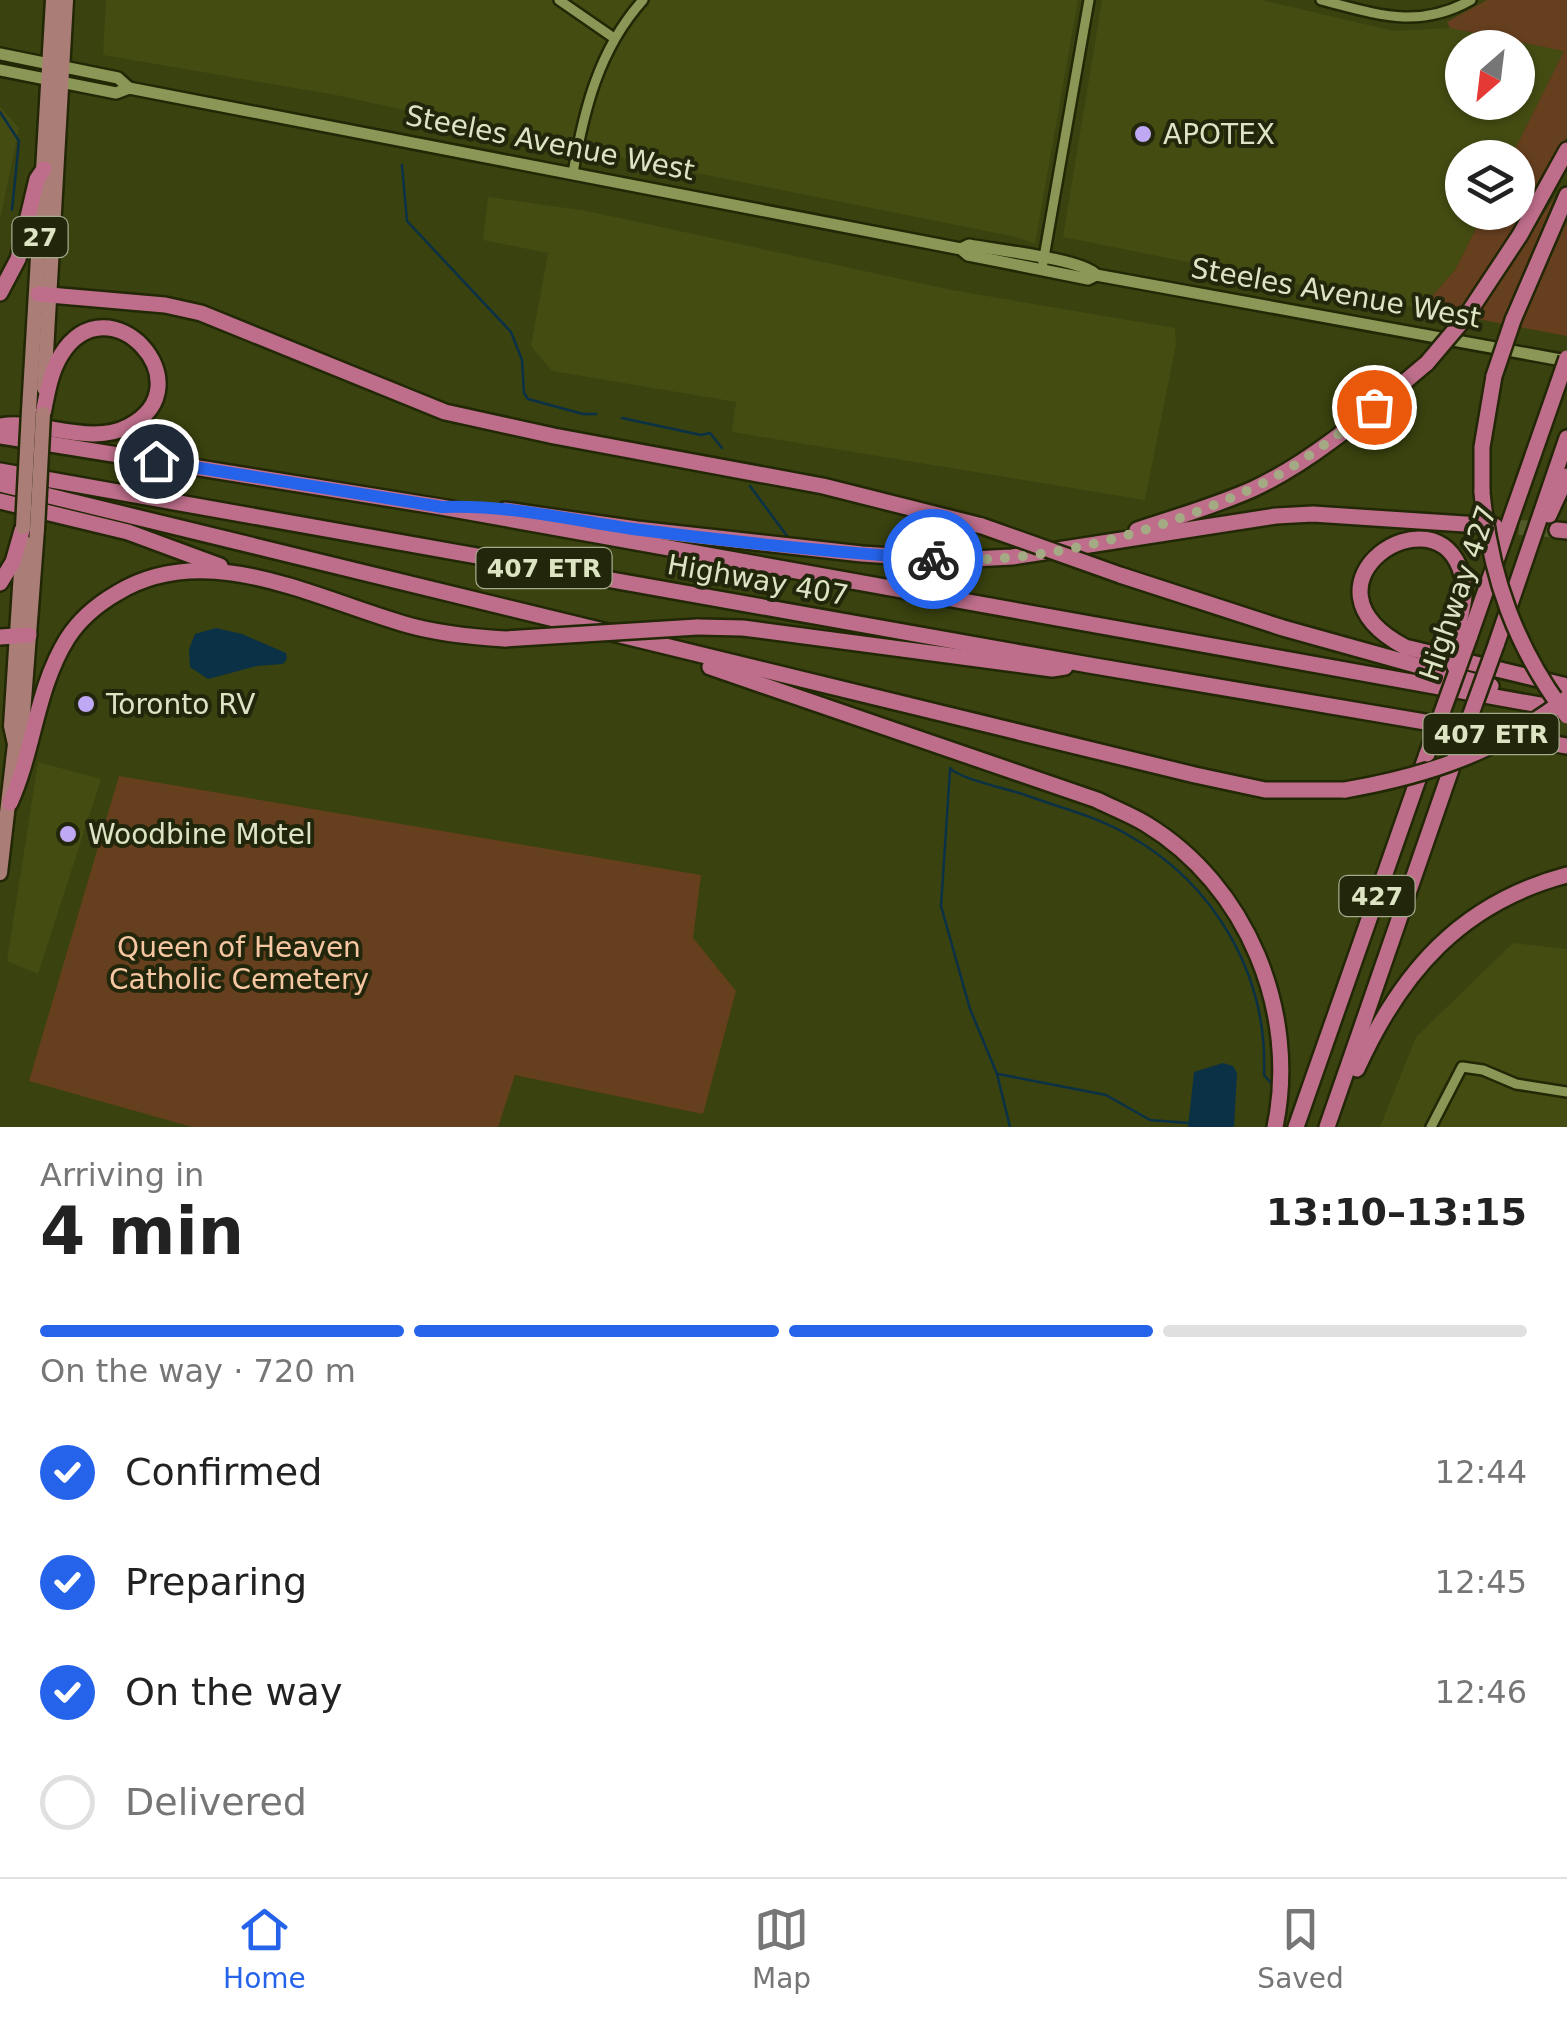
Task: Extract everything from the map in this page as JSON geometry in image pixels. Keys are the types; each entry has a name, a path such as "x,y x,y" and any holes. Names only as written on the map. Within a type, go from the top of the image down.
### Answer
{"highway":[{"path":"1100,544 1256,488 1322,447 1427,363 1465,318 1520,235 1567,150"},
{"path":"0,292 18,259 37,180 44,169"},
{"path":"1567,195 1513,320 1494,376 1482,446 1482,492 1486,534 1507,614 1538,675 1567,711"},
{"path":"43,294 201,312 445,412 823,486 982,526 1283,628 1567,711"},
{"path":"0,426 90,433 129,427 152,402 158,385 157,369 146,347 129,334 108,328 88,331 74,340 52,373 36,413"},
{"name":"Highway 427","path":"1296,1127 1457,671 1451,657 1463,637 1567,359"},
{"name":"Highway 407","path":"0,436 442,507 1567,711"},
{"name":"Highway 427","path":"1328,1127 1567,438"},
{"name":"Highway 407","path":"0,470 1089,665 1567,746"},
{"path":"1520,572 1567,476"},
{"path":"0,484 1265,790 1344,790 1406,780 1472,757 1532,725 1567,698"},
{"path":"0,501 128,532 257,579 451,636 505,638 742,628 1052,669 1089,665"},
{"path":"442,507 476,506 637,529 953,560 1012,557 1276,516 1313,514 1495,526"},
{"path":"0,584 30,528"},
{"path":"1463,637 1462,574 1454,558 1429,541 1414,539 1397,540 1375,556 1366,568 1362,597 1366,616 1382,634 1405,646 1567,686"},
{"path":"10,803 25,770 40,702 57,658 68,638 103,601 154,574 189,568 257,579"},
{"path":"660,646 696,663 1098,800 1146,824 1184,852 1214,882 1241,919 1261,960 1277,1021 1280,1074 1276,1127"},
{"path":"1328,1127 1375,1029 1421,962 1485,908 1567,874"}],"main road":[{"path":"52,0 55,72"},
{"path":"55,72 66,0"},
{"name":"Steeles Avenue West","path":"0,54 116,92 129,88 961,249 969,244 1043,264 1089,267 1096,275 1567,359"},
{"name":"Steeles Avenue West","path":"0,70 55,72"},
{"name":"27","path":"43,294 44,169 55,72"},
{"name":"27","path":"0,873 15,744 15,637 30,528 55,72"}],"street":[{"path":"559,0 614,38"},
{"path":"573,172 593,86 614,38 643,0"},
{"path":"1043,264 1089,0"},
{"path":"1321,0 1415,19 1436,16 1471,0"},
{"path":"1431,1127 1462,1067 1483,1070 1516,1084 1567,1092"}],"shaded area":[{"path":"106,0 1078,0 1035,244 341,96 103,55"},
{"path":"1102,0 1261,0 1394,31 1450,28 1460,30 1445,30 1445,120 1530,120 1520,140 1445,140 1445,230 1475,230 1455,270 1421,309 1063,237"},
{"path":"1535,45 1564,51 1535,109"},
{"path":"0,107 19,128 0,220"},
{"path":"488,197 587,211 952,290 1175,328 1176,344 1145,500 732,432 736,402 552,371 531,346 548,253 483,240"},
{"path":"38,762 101,779 38,974 7,961"},
{"path":"1513,943 1567,949 1567,1127 1380,1127 1416,1037"}],"green space":[{"path":"1487,0 1567,0 1567,136 1535,195 1535,140 1520,140 1530,120 1535,120 1535,109 1564,51 1535,45 1535,30 1460,30 1450,28 1447,22"},
{"path":"1556,195 1503,324 1474,318 1535,230"},
{"path":"1567,221 1567,336 1519,327"},
{"path":"1475,230 1516,230 1460,315 1421,309 1455,270"},
{"name":"Queen of Heaven Catholic Cemetery","path":"119,776 701,875 693,938 736,991 703,1114 515,1075 498,1127 192,1127 29,1081"}],"water":[{"path":"216,628 242,634 286,653 287,659 283,664 257,666 208,679 190,667 189,649 195,634"},
{"path":"1223,1063 1233,1066 1237,1073 1234,1127 1188,1127 1194,1072"}],"waterway":[{"path":"0,112 19,141 12,210"},
{"path":"402,165 407,221 511,332 522,360 524,393 528,399 596,414"},
{"path":"622,418 701,435 710,433 722,448"},
{"path":"750,486 787,536"},
{"path":"950,768 1116,829 1159,855 1187,879 1230,936 1246,968 1257,1002 1264,1075 1271,1083"},
{"path":"950,770 941,906 970,1009 997,1074 1010,1127"},
{"path":"998,1074 1106,1095 1150,1120 1188,1123"}],"tunnel":[{"path":"1496,526 1557,530"}],"way so far":[{"path":"933,559 1012,557 1100,544 1182,516 1256,488 1322,447 1374,407"}],"place":[{"name":"APOTEX","path":"1143,134"},
{"name":"Toronto RV","path":"86,704"},
{"name":"Woodbine Motel","path":"68,834"}],"route":[{"path":"156,461 442,507 476,506 637,529 933,559"}]}
